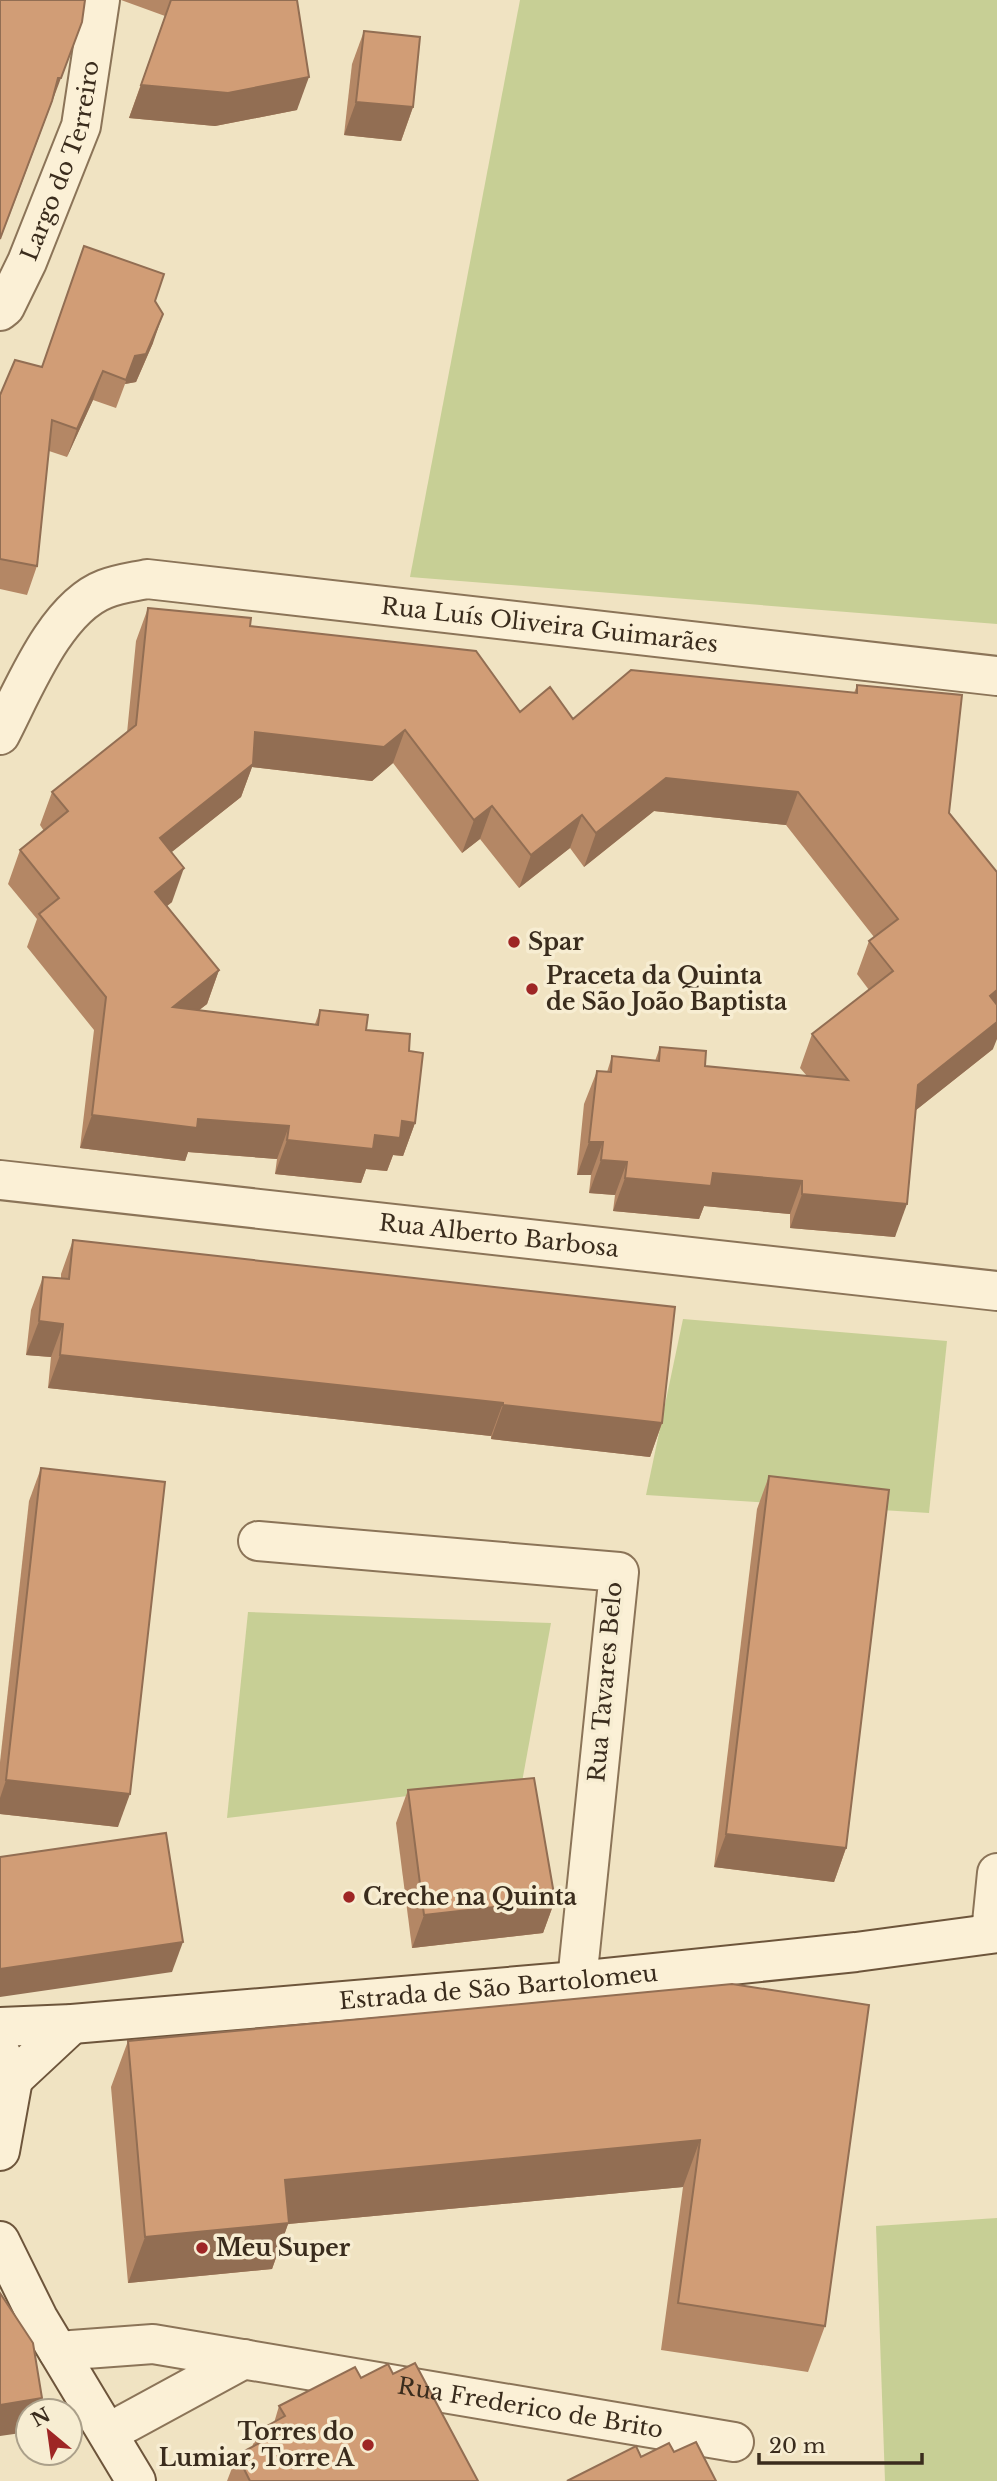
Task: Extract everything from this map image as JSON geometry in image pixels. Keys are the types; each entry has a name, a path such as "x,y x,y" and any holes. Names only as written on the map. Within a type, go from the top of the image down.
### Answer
{"street":[{"name":"Largo do Terreiro","path":"0,311 5,307 27,262 81,126 100,0"},
{"name":"Rua Luís Oliveira Guimarães","path":"0,735 45,649 71,612 103,589 147,579 997,676"},
{"name":"Rua Alberto Barbosa","path":"0,1180 997,1291"},
{"name":"Rua Tavares Belo","path":"258,1541 619,1572 577,1981"},
{"path":"994,1933 997,1873"},
{"name":"Estrada de São Bartolomeu","path":"0,2027 72,2024 577,1981 856,1952 994,1933"},
{"path":"0,2151 5,2087 72,2024"},
{"path":"0,2241 38,2318 136,2481"},
{"name":"Rua Frederico de Brito","path":"58,2351 153,2344 734,2442"},
{"path":"108,2434 244,2359"}],"green space":[{"path":"520,0 997,0 997,624 410,577"},
{"path":"683,1319 947,1341 929,1513 646,1495"},
{"path":"248,1612 551,1623 522,1782 227,1818"},
{"path":"997,2218 997,2481 885,2481 876,2226"}],"building":[{"path":"0,0 85,0 82,22 61,78 58,78 52,101 0,239"},
{"path":"171,0 297,0 309,77 228,93 141,85"},
{"path":"364,31 420,37 413,107 356,102"},
{"path":"84,246 164,274 155,301 163,314 146,354 135,356 126,380 103,371 77,429 52,420 37,566 0,559 0,395 15,360 42,367"},
{"path":"148,608 251,618 250,626 476,651 520,712 550,687 573,719 631,670 857,693 857,685 962,695 949,813 997,872 997,990 990,996 997,1005 997,1022 918,1085 907,1204 802,1194 802,1181 713,1173 711,1186 625,1178 627,1162 601,1160 603,1142 589,1142 597,1071 611,1072 612,1056 659,1061 660,1047 706,1051 705,1066 848,1080 812,1034 893,971 869,941 898,919 798,792 666,778 596,833 582,815 531,855 492,806 474,820 405,730 384,747 255,732 253,764 160,838 184,868 155,892 219,970 173,1007 318,1025 320,1010 368,1015 366,1030 410,1034 409,1051 423,1053 415,1123 402,1121 400,1138 375,1135 373,1149 287,1140 289,1126 198,1119 197,1128 92,1115 106,997 39,914 59,898 20,850 68,811 52,792 136,725"},
{"path":"73,1240 675,1307 662,1423 60,1355 63,1324 39,1321 43,1277 69,1279"},
{"path":"41,1468 165,1482 130,1794 6,1780"},
{"path":"769,1476 889,1490 846,1848 726,1834"},
{"path":"534,1778 555,1900 424,1915 408,1790"},
{"path":"166,1833 183,1942 0,1969 0,1857"},
{"path":"732,1984 869,2005 825,2326 678,2303 700,2140 285,2180 289,2223 145,2237 128,2041"},
{"path":"0,2293 33,2343 42,2397 14,2397 14,2403 0,2405"},
{"path":"415,2363 478,2481 250,2481 237,2455 263,2441 258,2431 285,2416 279,2406 355,2367 361,2378 388,2364 393,2374"},
{"path":"696,2442 716,2481 567,2481 636,2446 641,2457 669,2443 674,2452"}],"place":[{"name":"Spar","path":"514,942"},
{"name":"Praceta da Quinta de São João Baptista","path":"532,989"},
{"name":"Creche na Quinta","path":"349,1897"},
{"name":"Meu Super","path":"202,2248"},
{"name":"Torres do Lumiar, Torre A","path":"368,2445"}]}
